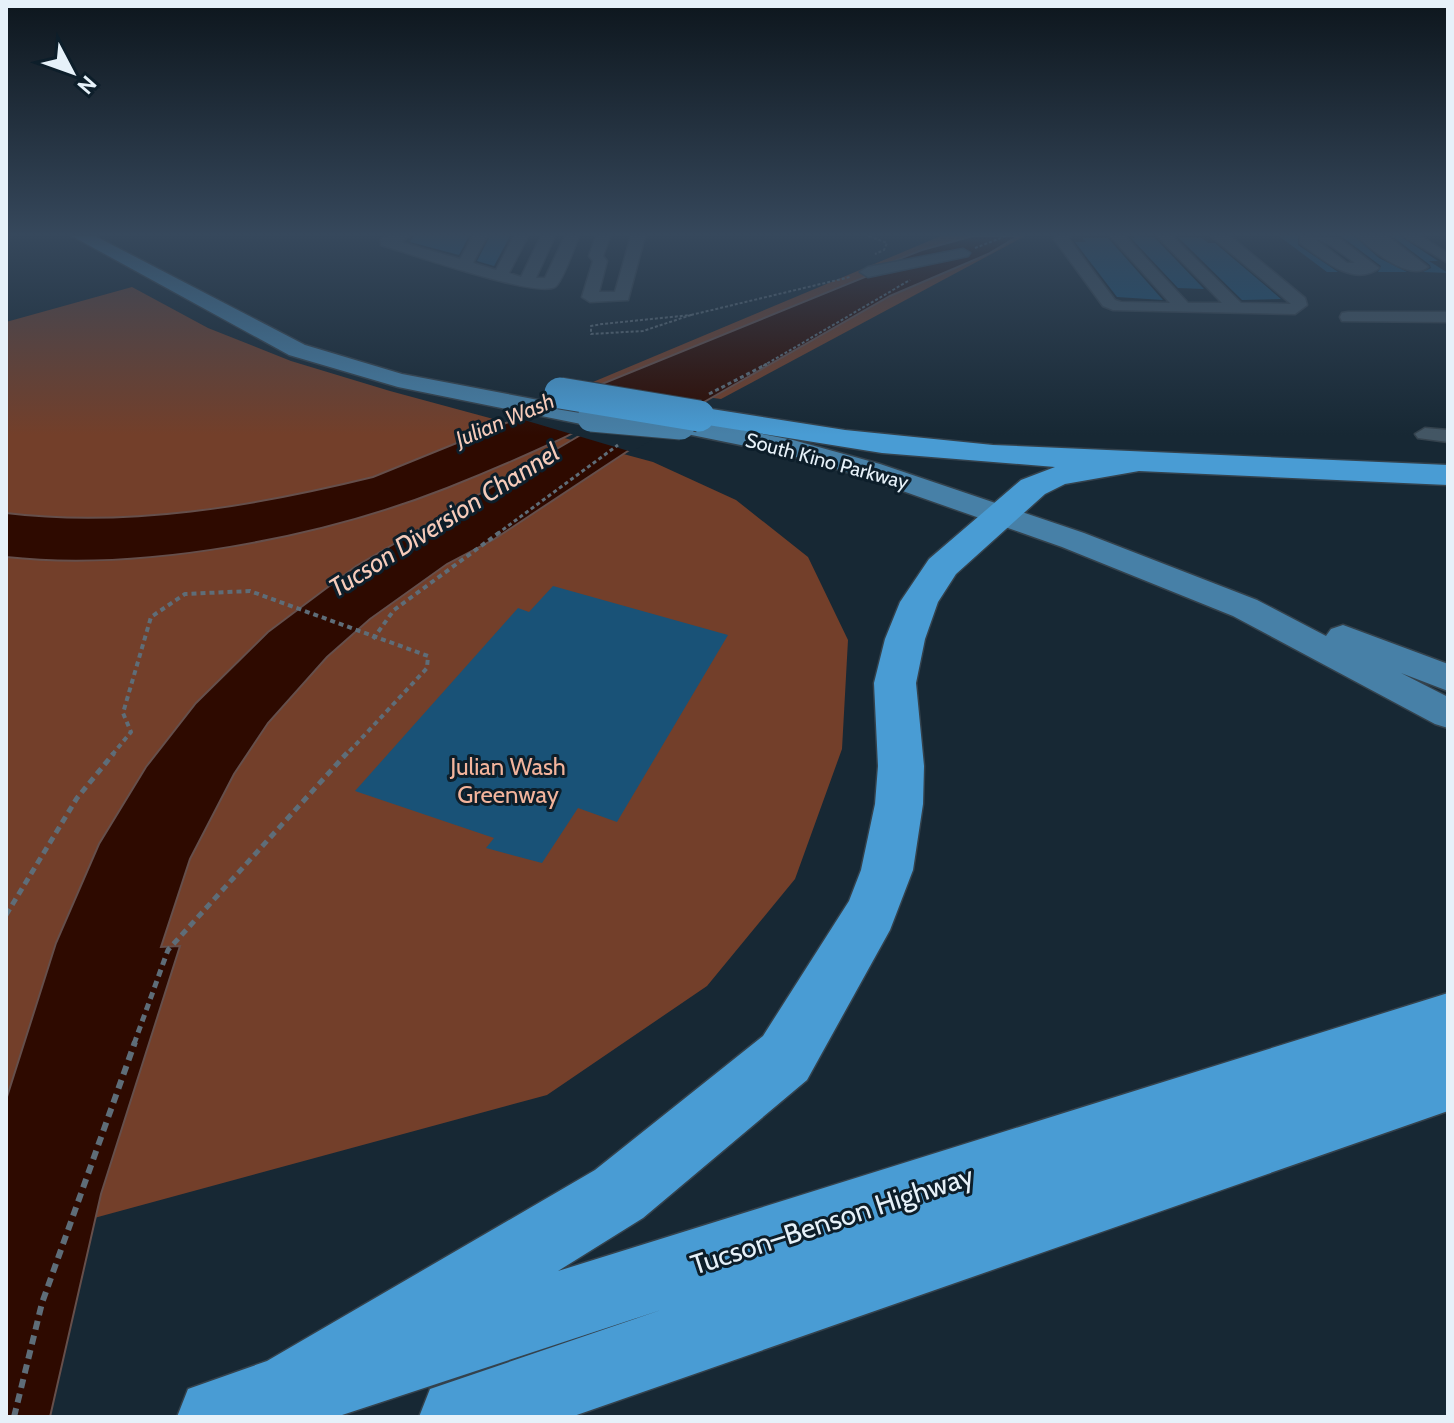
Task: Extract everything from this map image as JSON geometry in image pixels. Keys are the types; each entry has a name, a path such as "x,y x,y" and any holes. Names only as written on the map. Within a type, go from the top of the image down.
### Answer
{"highway":[{"path":"560,393 690,421 909,446 1143,461 1314,466 1448,475"},
{"path":"283,1396 619,1194 785,1058 871,913 887,870 899,804 901,766 895,683 905,639 919,602 942,567 1033,487 1055,477 1143,461"},
{"name":"Tucson–Benson Highway","path":"216,1417 1448,1022"},
{"path":"458,1417 1448,1080"}],"main road":[{"name":"South Kino Parkway","path":"203,302 297,350 398,380 591,418 690,421 822,450 1004,511 1448,678"},
{"path":"251,302 278,316"},
{"path":"331,338 359,346"},
{"path":"430,364 560,393"},
{"name":"South Kino Parkway","path":"1004,511 1245,608 1448,714"}],"street":[{"path":"1109,302 1131,309 1295,309 1299,302"},
{"path":"1179,302 1185,309"},
{"path":"1230,302 1237,309"},
{"path":"1348,317 1448,317"},
{"path":"1425,434 1448,436"}],"path":[{"path":"692,314 647,333 617,337 591,334 591,326 613,321 692,314 741,302"},
{"path":"6,915 77,798 131,732 123,713 151,617 185,594 250,591 373,639 428,656 427,668 261,845 168,950 42,1303 14,1417"}],"green space":[{"name":"Julian Wash Greenway","path":"77,302 161,302 208,328 291,361 653,462 736,500 808,557 848,640 842,749 795,879 707,986 547,1095 6,1242 6,322"},
{"path":"783,302 901,302 721,399 593,382"}],"water":[{"name":"Tucson Diversion Channel","path":"803,302 879,302 690,410 493,540 447,564 370,619 327,657 268,723 234,774 190,859 161,947 180,946 101,1194 50,1417 6,1417 6,1100 56,943 99,844 146,767 196,703 268,632 356,566 608,419 475,477 397,506 288,536 230,547 114,560 6,557 6,513 98,518 191,512 283,497 373,477"}],"pier":[{"path":"582,389 711,403 632,452 514,417"}],"building":[{"path":"553,586 728,635 617,822 578,808 542,863 486,848 494,838 355,791 518,608 529,612"}],"water label":[{"name":"Julian Wash","path":"505,420"}]}
